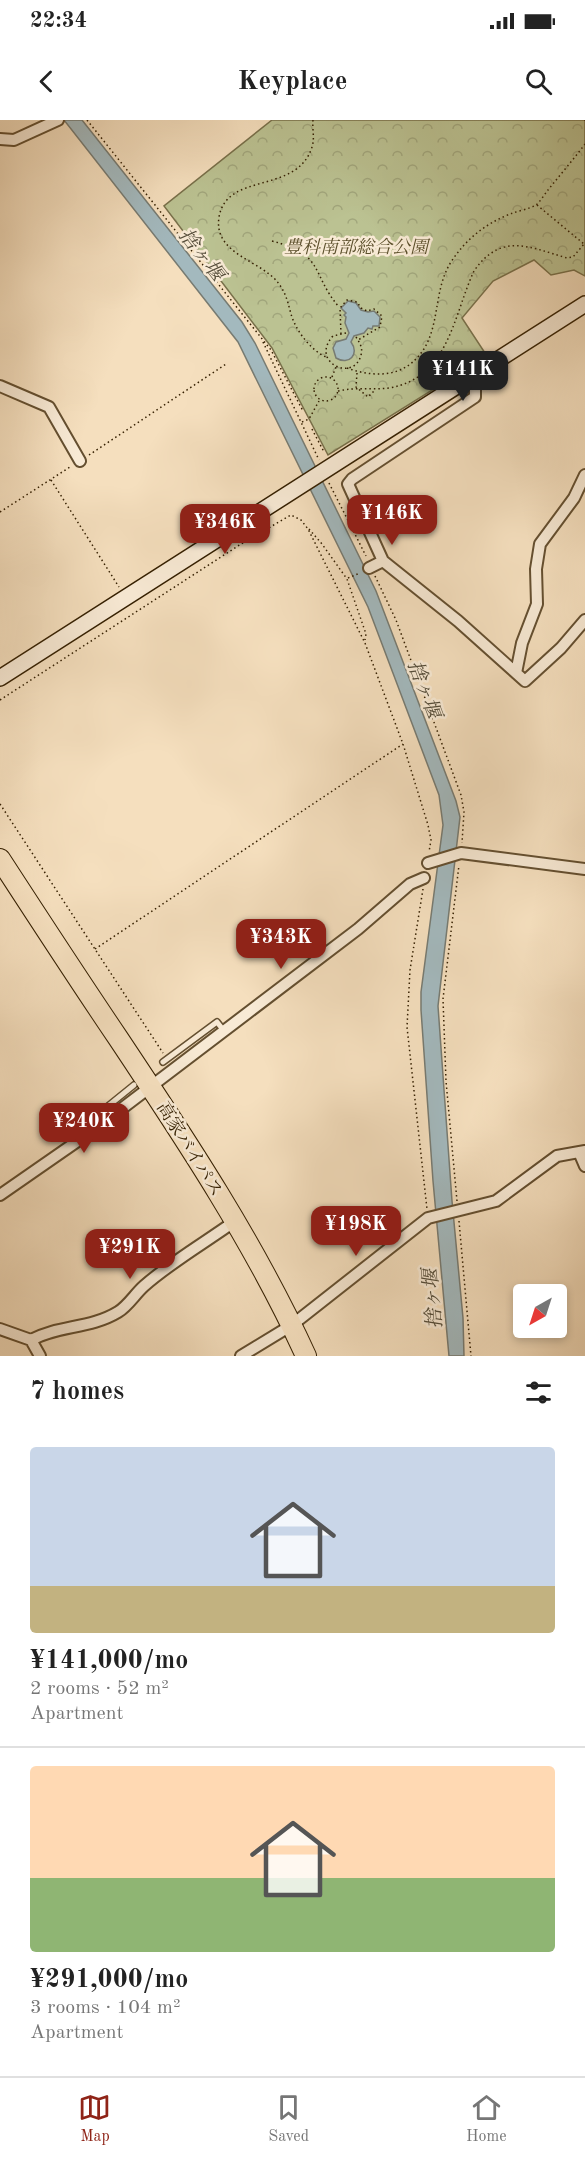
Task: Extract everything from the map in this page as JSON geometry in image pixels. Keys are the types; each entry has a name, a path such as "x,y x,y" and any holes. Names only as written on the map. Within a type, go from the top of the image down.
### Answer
{"highway":[{"name":"高家バイパス","path":"0,859 142,1086 235,1221 292,1325 306,1356"}],"street":[{"path":"0,140 14,140 58,120"},
{"path":"0,678 585,304"},
{"path":"472,377 475,397 352,479 348,484 383,561 458,621 525,681 561,648 585,620"},
{"path":"0,386 49,407 80,460"},
{"path":"516,673 522,643 537,604 536,569 540,544 574,498 585,475"},
{"path":"370,566 383,561"},
{"path":"432,862 459,853 585,870"},
{"path":"0,1195 94,1129 142,1086 224,1030 358,929 410,884 424,879"},
{"path":"241,1356 292,1325 432,1217 496,1201 557,1156 582,1151 585,1166"},
{"path":"31,1340 42,1334 80,1325 91,1325 120,1311 145,1285 235,1221"},
{"path":"0,1329 31,1340 40,1356"}],"lane":[{"path":"165,1061 217,1022 224,1030"},
{"path":"94,1129 92,1119 142,1086"}],"path":[{"path":"87,120 271,350 303,411"},
{"path":"313,120 312,148 305,161 296,171 285,177 247,187 235,193 225,204 219,216 219,230 225,244 267,272 279,283 287,299 291,316 313,349 328,358 336,367 376,374 392,372 407,366 428,344 434,330 441,290 450,264 462,248 476,233 493,221 536,205 585,144"},
{"path":"338,391 356,387 377,389 403,384 420,375 436,361 447,341 474,271 481,260 492,250 524,245 567,258 573,257 585,244 536,205"},
{"path":"272,242 292,247 310,258 320,272 330,296 340,308 341,334"},
{"path":"340,308 347,300 357,302 367,311 374,309 382,316 380,327 357,339 361,347 360,358 357,363 347,368"},
{"path":"328,358 326,352 329,341 333,336 346,333"},
{"path":"263,341 396,620 461,795 464,812 443,999 446,1081 456,1211 471,1356"},
{"path":"0,512 226,364"},
{"path":"331,377 336,367"},
{"path":"356,387 357,372"},
{"path":"323,377 331,377 337,383 338,391 332,400 320,400 314,394 315,381 323,377"},
{"path":"356,387 368,397 377,389"},
{"path":"301,422 309,419 320,400"},
{"path":"312,429 324,452"},
{"path":"51,480 136,612"},
{"path":"0,700 241,544 291,515 301,520 322,544 347,579 366,634 365,643"},
{"path":"308,529 365,643 403,744 428,825 432,862"},
{"path":"347,579 351,577"},
{"path":"95,949 403,744"},
{"path":"0,804 165,1061"},
{"path":"424,879 421,911 410,970 407,1028 432,1217"}],"green space":[{"name":"豊科南部総合公園","path":"272,120 585,120 585,276 574,270 551,275 534,260 493,281 462,318 487,356 328,455 272,348 164,206"}],"water":[{"path":"64,120 82,120 242,322 255,343 376,591 456,801 460,817 438,1006 463,1318 464,1356 449,1356 433,1181 421,1010 421,992 443,825 439,795 368,607 238,342"},
{"path":"348,301 356,303 361,310 374,311 380,317 379,326 368,328 364,333 354,336 351,342 354,354 352,358 345,361 336,358 333,348 336,342 346,339 349,333 345,323 346,313 341,308"}],"water label":[{"name":"捨ヶ堰","path":"202,254"},
{"name":"捨ヶ堰","path":"425,689"},
{"name":"捨ヶ堰","path":"432,1299"}]}
